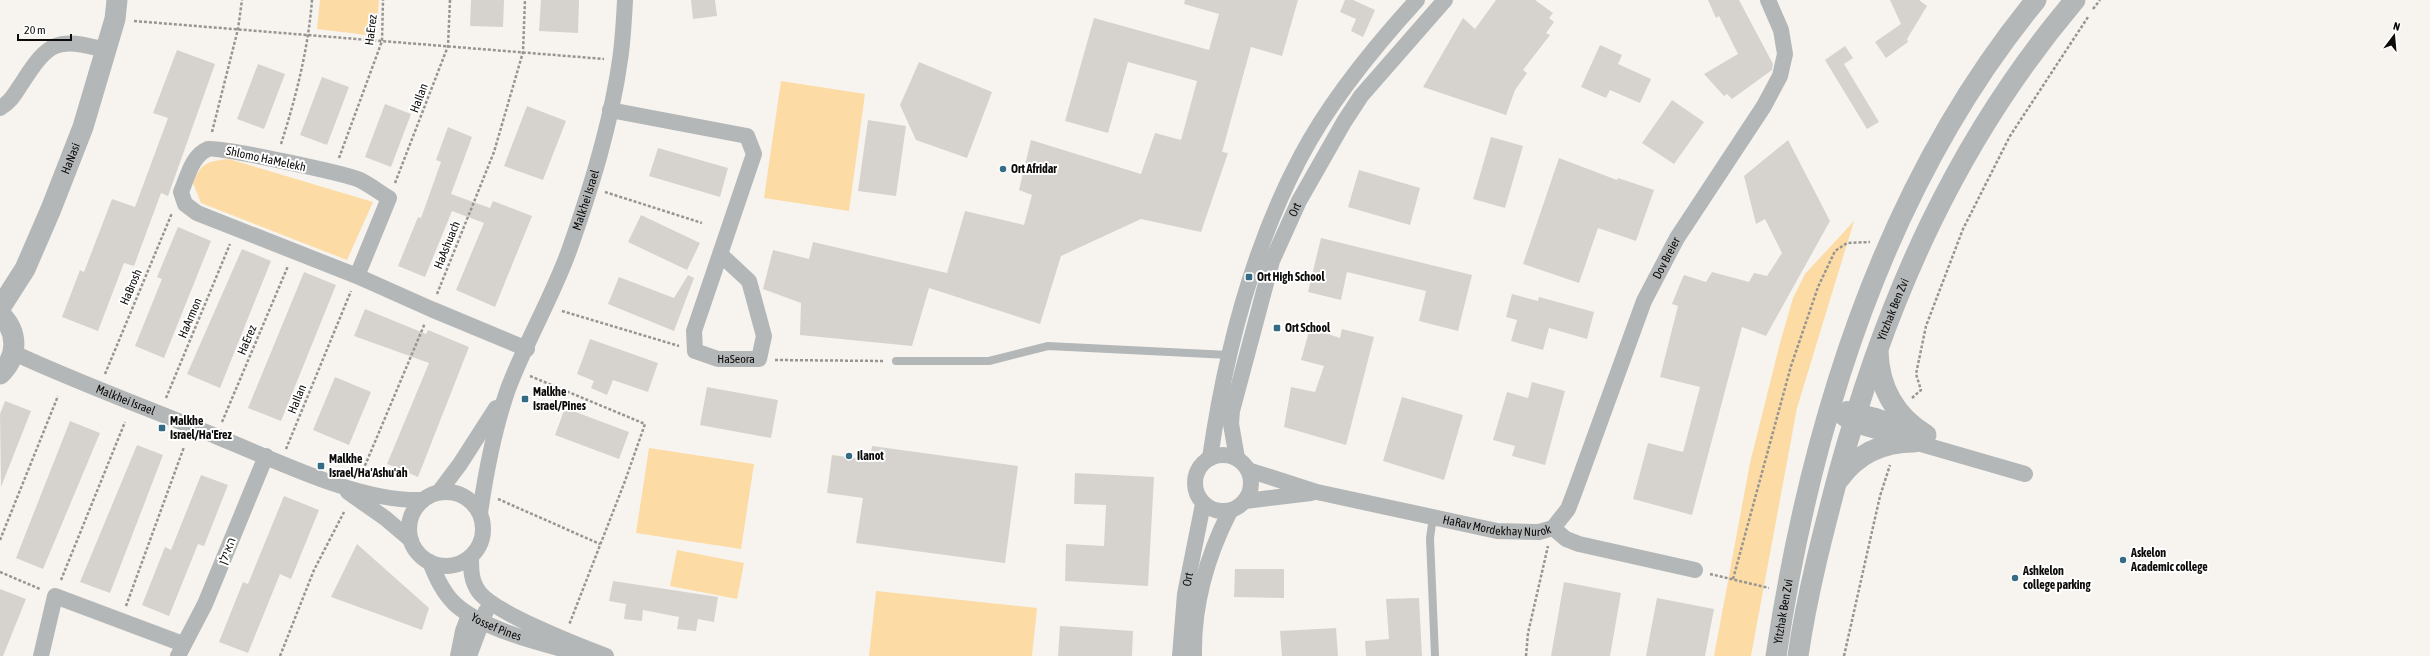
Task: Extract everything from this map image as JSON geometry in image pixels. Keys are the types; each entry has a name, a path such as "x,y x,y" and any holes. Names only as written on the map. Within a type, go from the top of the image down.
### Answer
{"street":[{"name":"Malkhei Israel","path":"480,513 494,438 509,388 547,306 570,249 590,187 610,110 620,60 625,0"},
{"name":"Ort","path":"1210,458 1218,404 1229,355 1244,294 1264,234 1301,157 1339,97 1417,0"},
{"name":"Ort","path":"1237,458 1231,424 1232,411 1272,261 1299,201 1344,122 1361,96 1445,0"},
{"name":"Dov Breier","path":"1553,528 1568,509 1644,301 1677,238 1764,106 1780,76 1785,54 1781,30 1768,0"},
{"name":"Yitzhak Ben Zvi","path":"1776,656 1798,530 1848,348 1874,279 1912,192 1942,135 1990,60 2036,0"},
{"name":"Yitzhak Ben Zvi","path":"1798,656 1808,595 1836,483 1855,417 1880,340 1937,207 1971,144 2025,60 2074,0"},
{"name":"HaNasi","path":"0,308 25,269 51,210 83,127 106,50 116,10"},
{"path":"0,108 10,103 44,52 60,43 78,43 106,50"},
{"path":"610,110 747,136 754,154 694,331 695,351"},
{"path":"208,149 198,157 191,166 181,192 185,204 197,213 357,276 431,310 527,349"},
{"name":"Shlomo HaMelekh","path":"208,149 231,150 359,180 389,198"},
{"path":"357,276 389,198"},
{"name":"HaSeora","path":"695,351 718,359 759,360 764,336 749,281 720,254"},
{"path":"0,314 12,330 14,342 14,353 9,365 0,374"},
{"path":"1880,340 1879,363 1887,394 1900,415 1912,426 1920,439"},
{"name":"Malkhei Israel","path":"14,353 98,390 328,480 403,501 422,500"},
{"name":"Malkhei Israel","path":"439,492 464,459 509,388"},
{"path":"1830,409 2025,474"},
{"path":"1836,483 1852,463 1866,453 1893,444 1920,439"},
{"path":"1223,455 1237,458 1248,470 1251,486 1245,501 1230,511 1220,512 1203,504 1194,488 1194,479 1203,463 1210,458 1223,455"},
{"name":"האילן","path":"55,596 120,622 180,650 205,604 266,456"},
{"name":"HaRav Mordekhay Nurok","path":"1248,470 1317,492 1497,531 1518,533 1539,532 1553,528 1566,539 1579,544 1696,570"},
{"name":"Malkhei Israel","path":"328,480 362,501 411,540"},
{"path":"439,492 451,492 463,496 473,503 480,513 483,524 483,536 478,548 471,557 451,566 430,562 418,553 411,540 410,518 422,500 439,492"},
{"name":"HaRav Mordekhay Nurok","path":"1245,501 1317,492"},
{"name":"Ort","path":"1180,656 1185,594 1203,504"},
{"name":"Ort","path":"1194,656 1200,596 1206,566 1216,538 1230,511"},
{"name":"Yossef Pines","path":"471,557 474,583 488,600 563,639 606,656"},
{"name":"Yossef Pines","path":"430,562 440,585 450,600 476,618 534,640 590,656"},
{"path":"41,656 55,596"},
{"path":"458,656 463,631 476,618 488,600"},
{"path":"469,656 476,618"}],"lane":[{"path":"896,361 989,361 1048,346 1229,355"},
{"path":"1433,517 1430,538 1435,656"}],"path":[{"path":"208,149 238,29 242,0"},
{"path":"276,160 293,106 309,35 312,0"},
{"name":"HaErez","path":"333,174 382,41 383,0"},
{"name":"HaIlan","path":"389,198 412,143 448,46 450,0"},
{"name":"HaAshuach","path":"356,489 431,310 494,152 523,52 525,0"},
{"path":"1917,361 1926,326 1963,229 2010,136 2100,0"},
{"path":"116,10 238,29 620,60"},
{"path":"590,187 702,223"},
{"name":"HaBrosh","path":"98,390 181,192"},
{"name":"HaArmon","path":"160,414 236,228"},
{"path":"1733,579 1791,366 1818,287 1835,251 1847,243 1874,242"},
{"name":"HaErez","path":"216,436 294,251"},
{"name":"HaIlan","path":"281,462 357,276"},
{"path":"547,306 695,351"},
{"path":"759,360 896,361"},
{"path":"516,371 644,424 625,481 563,639"},
{"path":"0,540 58,396"},
{"path":"0,572 55,596 125,422"},
{"path":"120,622 184,447"},
{"path":"483,493 600,544"},
{"path":"1844,656 1880,496"},
{"path":"280,656 314,570 344,512"},
{"path":"1526,656 1528,633 1553,528"},
{"path":"1696,570 1776,589"}],"shaded area":[{"path":"320,0 379,0 376,36 317,29"},
{"path":"781,81 865,94 849,211 764,198"},
{"path":"229,159 373,202 347,260 201,203 193,183 199,171 206,164 211,162"},
{"path":"1854,221 1797,408 1751,656 1714,656 1750,463 1780,343 1793,298 1805,274"},
{"path":"649,448 754,464 741,549 636,533"},
{"path":"677,550 744,563 737,599 670,586"},
{"path":"876,591 1037,608 1032,656 869,656"}],"building":[{"path":"471,0 504,0 503,27 470,26"},
{"path":"541,0 579,0 578,33 539,31"},
{"path":"691,0 715,0 717,16 693,19"},
{"path":"1185,0 1298,0 1282,56 1251,47 1222,152 1228,153 1201,232 1141,219 1061,256 1040,324 929,288 912,346 800,335 801,303 763,289 773,250 809,259 813,242 947,273 965,211 1024,225 1032,195 1019,190 1031,140 1141,174 1155,133 1181,140 1197,81 1128,62 1108,133 1065,121 1094,18 1209,50 1219,14 1184,4"},
{"path":"1345,0 1353,0 1375,10 1363,37 1351,31 1356,19 1340,12"},
{"path":"1496,0 1535,0 1553,13 1549,18 1554,22 1546,33 1550,35 1523,70 1527,73 1515,90 1506,115 1423,87 1463,18 1475,29"},
{"path":"1708,0 1739,0 1773,64 1772,70 1732,99 1727,94 1724,96 1704,74 1738,54 1719,16 1716,18"},
{"path":"1890,0 1919,0 1927,6 1907,39 1908,42 1886,58 1875,42 1901,24"},
{"path":"1600,45 1622,55 1618,64 1651,79 1640,103 1610,90 1606,98 1581,87"},
{"path":"1845,46 1853,58 1844,64 1879,122 1867,129 1825,60"},
{"path":"177,50 215,64 168,196 161,193 134,266 124,263 98,331 62,317 80,270 84,272 112,199 135,207 168,118 153,113"},
{"path":"919,62 992,92 967,158 916,140 900,105"},
{"path":"258,64 285,74 264,129 237,119"},
{"path":"322,77 349,87 327,145 300,135"},
{"path":"1672,100 1704,122 1674,164 1642,143"},
{"path":"385,104 411,114 391,167 365,157"},
{"path":"527,106 566,121 543,180 504,166"},
{"path":"868,120 906,126 896,196 858,191"},
{"path":"448,127 472,137 451,194 490,208 493,201 532,216 495,307 456,290 484,223 452,211 425,277 398,266 418,217 421,218 441,162 436,160"},
{"path":"1491,137 1523,146 1505,208 1473,199"},
{"path":"1788,140 1830,221 1766,336 1742,327 1692,515 1633,499 1648,443 1683,452 1700,387 1660,377 1678,306 1672,304 1680,284 1684,275 1706,282 1712,272 1749,282 1754,273 1767,276 1782,253 1765,219 1756,224 1744,176"},
{"path":"658,148 728,168 720,197 649,176"},
{"path":"1559,158 1617,180 1618,178 1654,190 1636,241 1598,228 1579,283 1523,264"},
{"path":"1359,170 1420,188 1410,225 1348,207"},
{"path":"641,215 700,243 687,270 628,242"},
{"path":"178,227 211,241 164,358 135,346 162,279 157,277"},
{"path":"1321,238 1472,275 1458,331 1419,321 1426,291 1347,272 1341,300 1308,292"},
{"path":"242,249 271,261 220,388 187,374"},
{"path":"304,272 336,285 281,421 248,408"},
{"path":"688,275 694,278 674,331 608,304 619,277 674,298"},
{"path":"1512,294 1538,301 1539,297 1594,312 1587,339 1549,328 1543,350 1511,341 1517,320 1506,317"},
{"path":"365,309 426,334 428,330 469,347 418,477 387,464 429,363 354,336"},
{"path":"1310,328 1340,338 1342,329 1374,337 1346,445 1284,427 1291,387 1315,392 1324,366 1301,360"},
{"path":"590,339 658,363 648,392 613,380 607,395 591,388 594,381 577,374"},
{"path":"335,377 371,392 349,445 313,430"},
{"path":"1532,382 1565,391 1545,465 1512,456 1515,446 1493,440 1507,392 1528,398"},
{"path":"707,387 778,400 771,438 700,425"},
{"path":"1402,397 1463,415 1444,480 1383,461"},
{"path":"5,401 31,411 1,487 0,414"},
{"path":"565,408 629,432 619,459 555,435"},
{"path":"70,421 100,433 43,569 16,558"},
{"path":"137,445 163,455 110,593 80,582"},
{"path":"872,446 1018,466 1005,563 856,543 863,498 827,493 832,455 870,460"},
{"path":"1075,473 1154,477 1148,586 1065,581 1066,544 1104,546 1106,505 1074,504"},
{"path":"201,475 228,485 204,546 198,544 169,616 142,605 165,547 171,550"},
{"path":"284,496 319,510 291,579 280,574 248,653 219,642 243,582 248,584"},
{"path":"357,544 429,608 422,630 331,597"},
{"path":"1235,569 1284,569 1284,598 1234,597"},
{"path":"613,581 718,597 714,622 698,619 696,631 677,629 679,617 643,610 642,621 624,619 626,604 609,601"},
{"path":"1564,582 1621,593 1610,656 1551,656"},
{"path":"0,589 26,599 3,656 0,656"},
{"path":"1419,598 1422,656 1366,656 1365,641 1389,639 1386,599"},
{"path":"1657,598 1714,609 1705,656 1646,656"},
{"path":"1060,626 1133,631 1132,656 1058,656"},
{"path":"1336,628 1338,656 1282,656 1280,631"}],"place":[{"name":"Ort Afridar","path":"1003,169"},
{"name":"Ort High School","path":"1249,277"},
{"name":"Ort School","path":"1277,328"},
{"name":"Malkhe Israel/Pines","path":"525,399"},
{"name":"Malkhe Israel/Ha'Erez","path":"162,428"},
{"name":"Ilanot","path":"849,456"},
{"name":"Malkhe Israel/Ha'Ashu'ah","path":"321,466"},
{"name":"Askelon Academic college","path":"2123,560"},
{"name":"Ashkelon college parking","path":"2015,578"}]}
